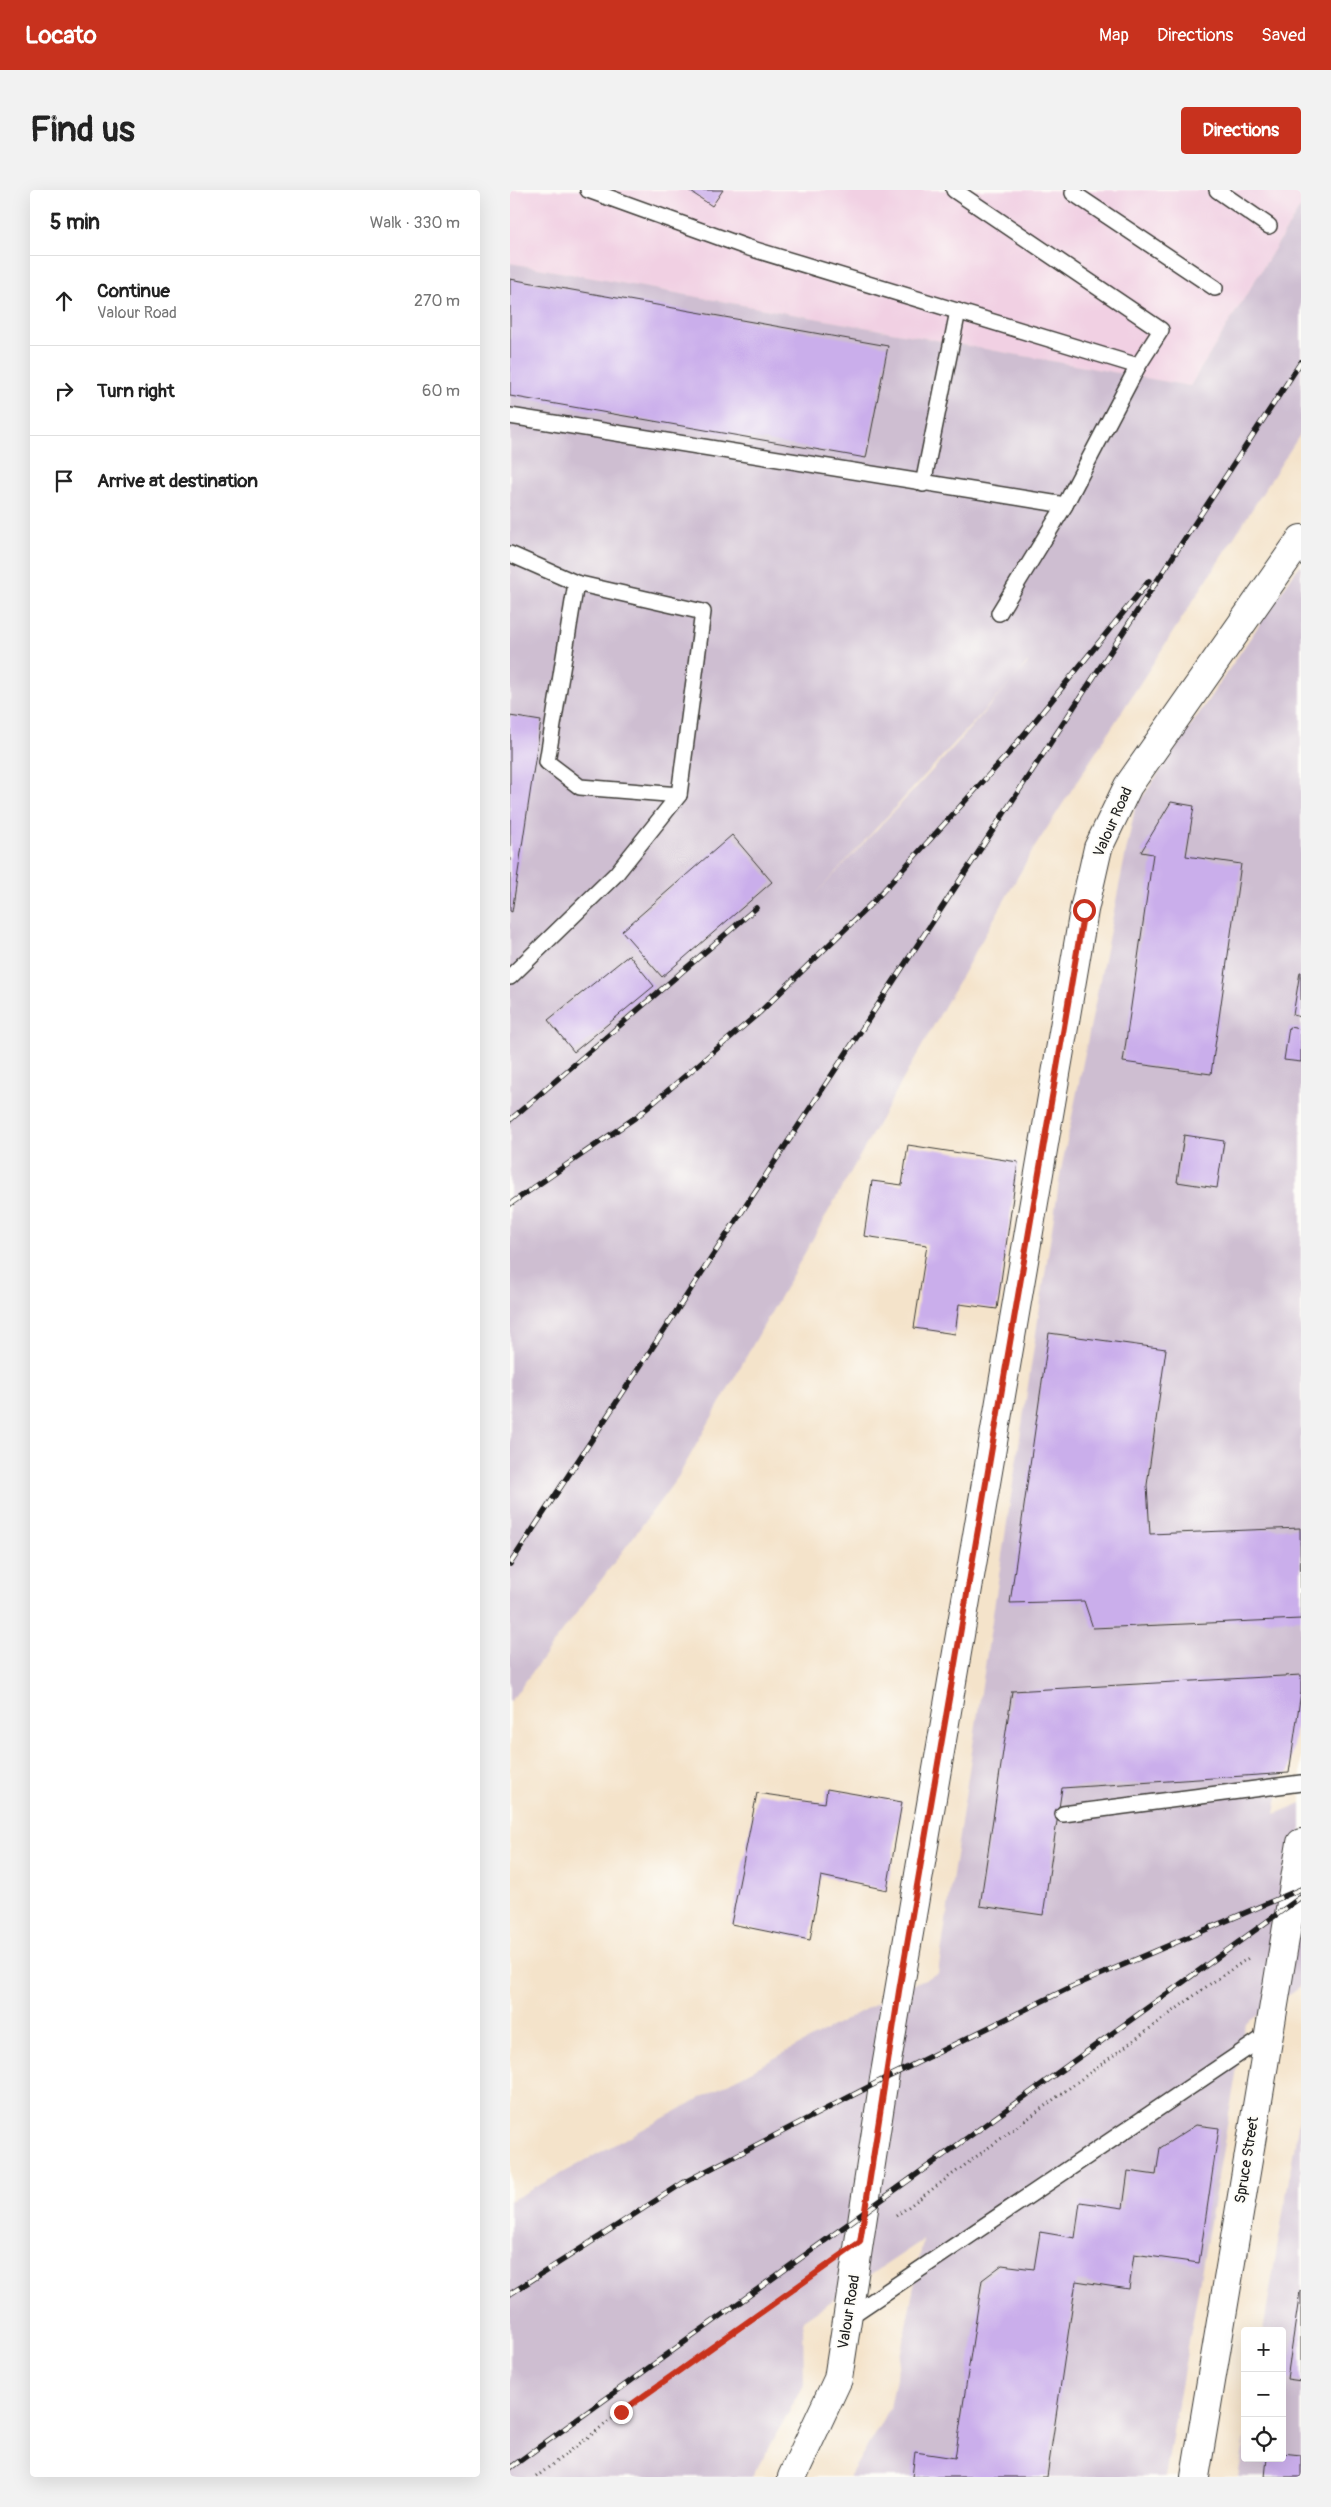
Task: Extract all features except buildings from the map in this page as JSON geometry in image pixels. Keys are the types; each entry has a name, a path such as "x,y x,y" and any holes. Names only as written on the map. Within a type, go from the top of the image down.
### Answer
{"street":[{"name":"Valour Road","path":"792,2477 838,2379 899,1991 1082,920 1098,848 1128,786 1301,539"},
{"name":"Spruce Street","path":"1195,2477 1267,2035 1301,1843"}],"lane":[{"path":"588,190 746,247 1138,366"},
{"path":"954,190 1161,330 1138,366 1065,505 998,613"},
{"path":"1217,190 1268,226"},
{"path":"1072,193 1216,288"},
{"path":"923,484 958,311"},
{"path":"510,416 923,484 1065,505"},
{"path":"510,554 576,583 703,612 679,795 616,874 510,977"},
{"path":"576,583 548,762 580,787 679,795"},
{"path":"1063,1814 1301,1783"},
{"path":"849,2317 1267,2035"}],"path":[{"path":"536,2477 621,2412 860,2242 1210,1984 1286,1933"}],"shaded area":[{"path":"510,190 1301,190 1301,206 1190,386 510,263"},
{"path":"1301,206 1301,433 1033,850 678,1477 510,1702 510,263 1190,386","holes":["1010,683 944,758 812,898"]},
{"path":"1301,563 1301,1667 1275,1814 1301,1803 1301,1986 1245,2024 1165,2477 849,2477 890,2408 923,2240 803,2320 804,2385 752,2477 510,2477 510,2201 899,1991 938,1973 1061,1170 1135,808"},
{"path":"1301,2108 1301,2477 1238,2477 1241,2460 1241,2462 1286,2462 1286,2327 1264,2327"}],"railway":[{"path":"510,1564 1301,362"},
{"path":"510,1204 639,1115 759,1013 874,901 1008,754 1149,581"},
{"path":"510,1120 756,908"},
{"path":"510,2294 683,2183 884,2079 1069,1988 1301,1889"},
{"path":"510,2468 1301,1897"}],"route":[{"path":"621,2412 860,2242 884,2079 1084,910"}]}
